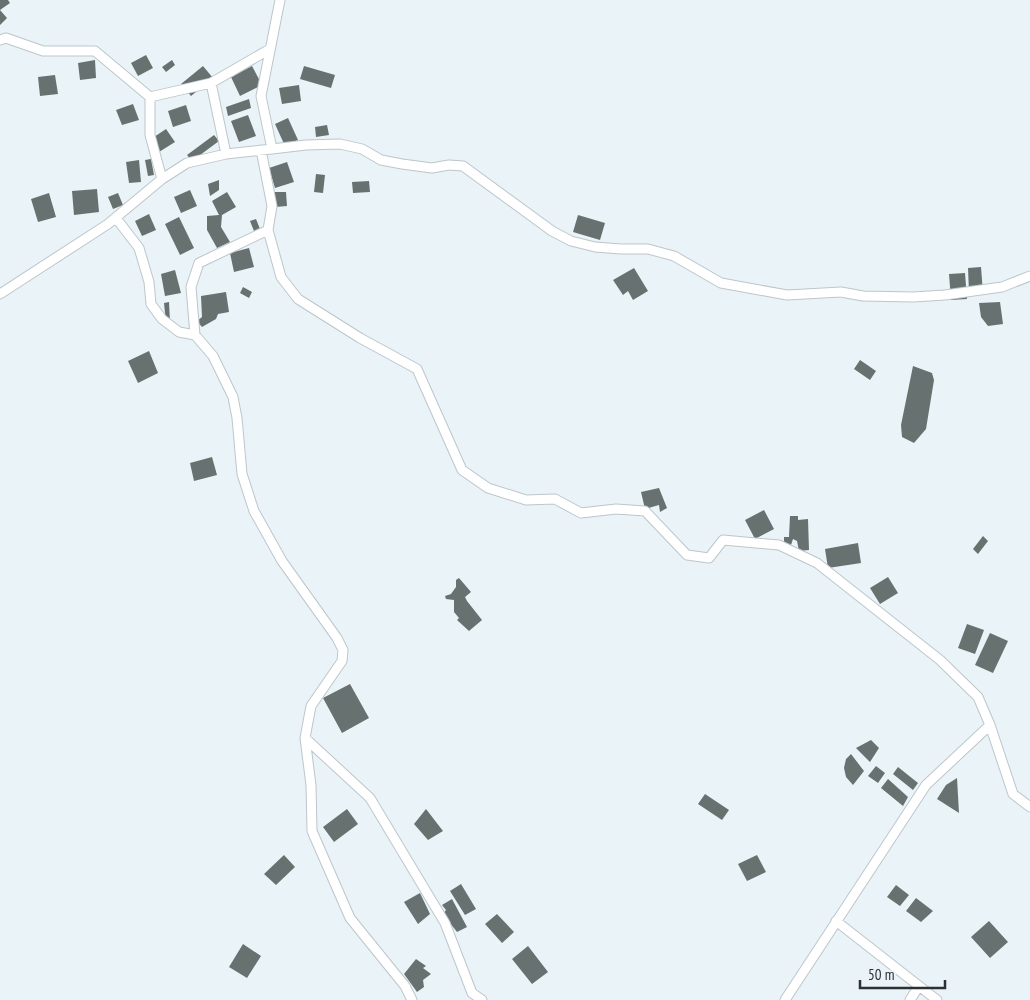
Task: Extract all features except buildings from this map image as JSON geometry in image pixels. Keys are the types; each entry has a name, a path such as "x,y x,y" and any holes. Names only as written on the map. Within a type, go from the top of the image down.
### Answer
{"street":[{"path":"272,149 261,96 280,0"},
{"path":"0,40 6,38 43,51 95,52 150,97"},
{"path":"150,97 211,83 270,48"},
{"path":"211,83 226,154"},
{"path":"150,97 150,135 162,179"},
{"path":"0,294 116,218 162,179 187,163 226,154 306,145 340,144 362,149 381,160 402,164 432,168 449,165 464,166 552,231 571,241 595,247 621,250 648,249 674,256 721,283 787,295 841,292 886,297 945,295 1002,287 1030,276"},
{"path":"261,150 272,206 268,230 281,277 298,300 360,338 417,369 462,470 488,488 526,500 555,499 581,513 616,509 645,511 687,555 709,558 723,540 779,546 817,563 940,660 978,697 990,725 1013,794 1030,807"},
{"path":"116,218 139,248 149,282 151,304 162,319 179,332 194,334"},
{"path":"268,230 199,263 191,287 194,334 213,356 233,397 237,418 242,474 254,512 282,560 337,638 343,650 342,661 311,706 305,738 311,785 312,830 320,844 336,891 350,918 405,986 412,1000"},
{"path":"785,1000 926,785 990,725"},
{"path":"305,738 370,798 445,923 472,993 482,1000"},
{"path":"836,921 937,1000"},
{"path":"910,1000 919,986"}]}
